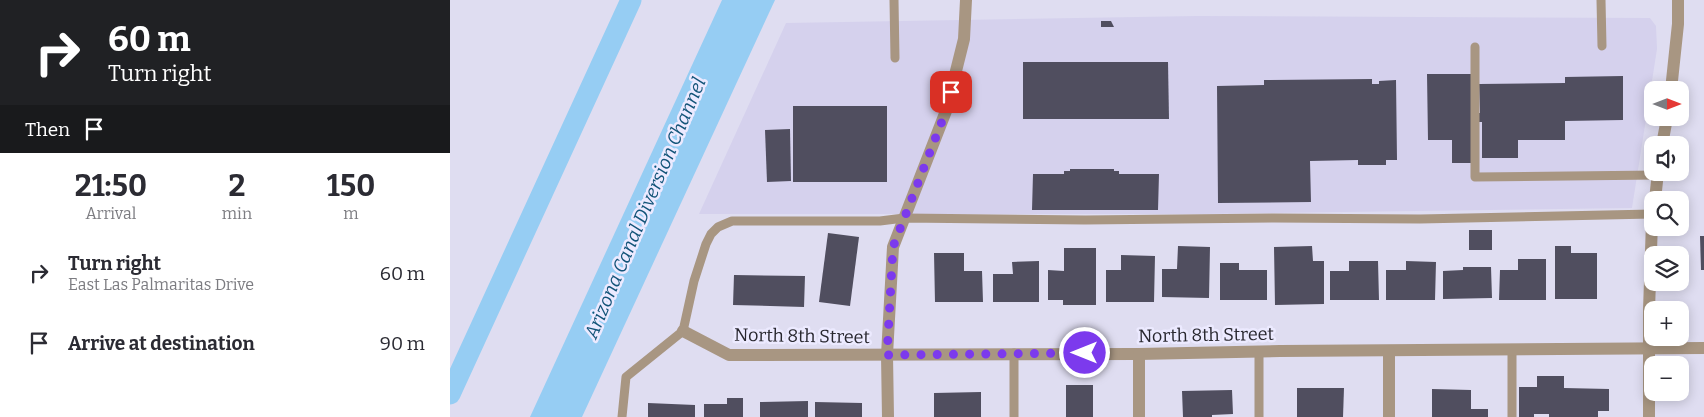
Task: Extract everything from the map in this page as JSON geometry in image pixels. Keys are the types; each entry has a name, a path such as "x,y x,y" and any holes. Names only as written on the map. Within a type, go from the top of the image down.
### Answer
{"street":[{"path":"888,417 887,355 893,247 946,111 964,39 966,0"},
{"path":"1672,81 1678,0"},
{"path":"1649,417 1652,236"},
{"name":"North 8th Street","path":"683,331 729,355 1139,354 1259,351 1704,348"},
{"path":"1389,351 1389,417"},
{"path":"1139,354 1139,417"}],"lane":[{"path":"894,0 895,58"},
{"path":"1601,0 1602,46"},
{"path":"1475,47 1476,177 1644,174"},
{"path":"622,417 626,377 683,331 694,280 706,244 711,234 718,227 732,221 880,221 904,218 1085,220 1420,219 1644,214"},
{"path":"1512,350 1512,417"},
{"path":"1259,351 1260,417"},
{"path":"1014,353 1014,417"}],"shaded area":[{"path":"1197,16 1650,18 1656,26 1657,49 1652,81 1644,81 1645,126 1632,208 1201,214 699,214 786,23"}],"water":[{"name":"Arizona Canal Diversion Channel","path":"722,0 775,0 582,417 530,417"}],"building":[{"path":"1101,21 1111,21 1114,27 1101,27"},
{"path":"1023,62 1168,62 1169,119 1023,119"},
{"path":"1427,74 1471,74 1472,163 1452,163 1452,140 1428,140"},
{"path":"1623,76 1623,120 1565,121 1565,140 1518,140 1518,158 1482,158 1482,122 1477,122 1477,113 1480,113 1479,84 1565,83 1565,77"},
{"path":"1372,79 1372,84 1379,84 1379,81 1396,80 1397,160 1386,160 1386,165 1358,165 1358,160 1310,161 1311,202 1218,203 1217,86 1264,85 1264,80"},
{"path":"793,106 887,106 887,182 793,182"},
{"path":"790,129 791,181 767,182 765,130"},
{"path":"1070,169 1114,169 1114,171 1119,171 1119,174 1159,174 1158,210 1032,210 1033,174 1064,174 1064,171 1070,171"},
{"path":"1469,230 1492,230 1492,250 1469,250"},
{"path":"828,233 859,237 850,306 819,302"},
{"path":"1700,236 1704,236 1704,270 1701,270"},
{"path":"1178,246 1210,247 1209,298 1162,297 1162,269 1177,269"},
{"path":"1312,246 1313,261 1324,261 1324,304 1275,305 1274,247"},
{"path":"1555,246 1571,246 1571,253 1597,253 1597,299 1555,299"},
{"path":"1064,248 1096,248 1096,305 1063,305 1063,300 1048,300 1048,270 1064,271"},
{"path":"934,253 964,253 964,271 982,271 983,302 935,302"},
{"path":"1121,255 1155,256 1154,302 1106,302 1106,270 1121,270"},
{"path":"1518,259 1546,259 1546,300 1499,300 1500,270 1518,270"},
{"path":"1039,261 1039,302 993,302 993,274 1013,274 1012,262"},
{"path":"1349,261 1378,261 1379,300 1330,300 1330,271 1349,271"},
{"path":"1406,261 1436,262 1435,300 1386,300 1386,270 1406,270"},
{"path":"1220,263 1239,263 1239,270 1267,270 1267,300 1220,300"},
{"path":"1463,267 1491,267 1492,298 1443,299 1443,271 1463,270"},
{"path":"734,275 805,276 804,307 733,305"},
{"path":"1537,376 1564,376 1564,388 1609,389 1609,411 1598,411 1598,417 1549,417 1549,414 1534,414 1534,417 1519,417 1519,387 1537,387"},
{"path":"1066,385 1093,385 1093,417 1066,417"},
{"path":"1297,388 1344,388 1343,417 1297,417"},
{"path":"1432,389 1471,390 1471,409 1488,409 1488,417 1432,417"},
{"path":"1232,390 1233,414 1212,415 1212,417 1183,417 1182,391"},
{"path":"981,392 981,417 934,417 934,393"},
{"path":"727,398 743,398 743,417 704,417 704,404 727,404"},
{"path":"808,401 808,417 760,417 760,402"},
{"path":"815,402 862,403 862,417 815,417"},
{"path":"648,403 695,405 695,417 648,417"}],"waterway":[{"path":"450,394 631,0"}],"route":[{"path":"951,92 946,111 893,247 887,355 1085,353"}]}
